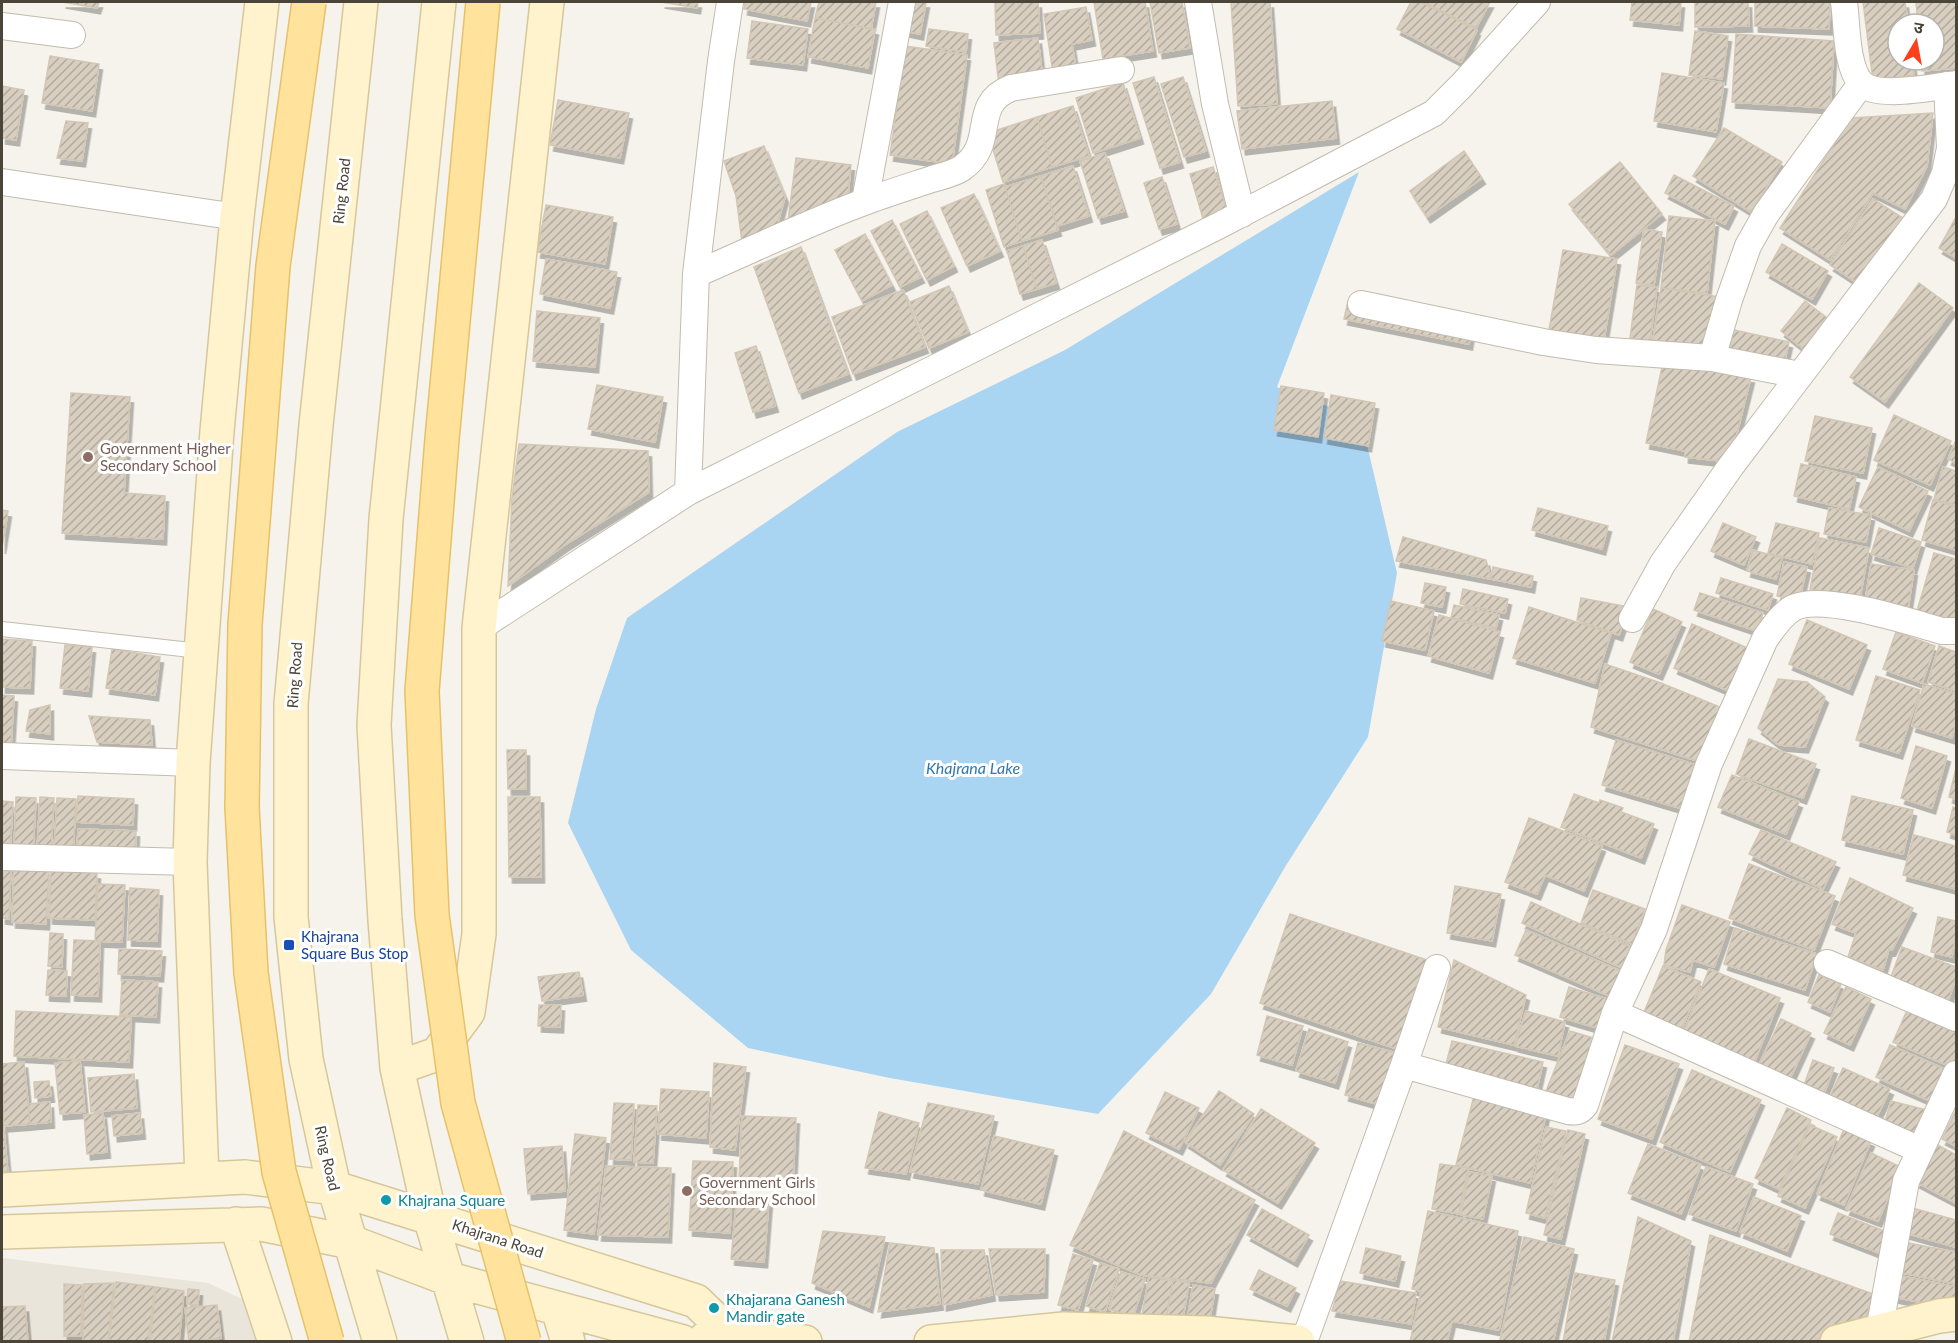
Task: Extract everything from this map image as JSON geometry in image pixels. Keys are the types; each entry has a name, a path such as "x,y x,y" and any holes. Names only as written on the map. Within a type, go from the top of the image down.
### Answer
{"main road":[{"path":"202,1179 190,862 193,763 217,431 237,217 262,2"},
{"path":"309,2 273,266 245,624 242,807 251,973 279,1172 327,1341"},
{"name":"Ring Road","path":"361,2 316,425 291,704 291,917 306,1059 335,1188 381,1341"},
{"path":"439,2 386,519 374,725 385,920 397,1068 430,1217 467,1341"},
{"path":"483,2 442,439 422,691 432,915 458,1102 524,1341"},
{"path":"397,1068 437,1054 468,1012 479,934 479,628 547,2"},
{"name":"Khajrana Road","path":"2,1190 245,1177 335,1188 696,1301 728,1332"},
{"path":"236,1224 275,1341"},
{"path":"2,1232 261,1224 351,1242 449,1279 683,1341"},
{"path":"558,1309 567,1341"},
{"path":"1837,1341 1956,1314"},
{"path":"931,1341 1064,1329 1298,1341"},
{"path":"691,1341 728,1332 805,1341"}],"street":[{"path":"688,492 696,274 719,72 730,2"},
{"path":"866,201 902,2"},
{"path":"1198,2 1215,104 1242,214"},
{"path":"479,628 688,492 1242,214 1434,113 1462,86 1537,2"},
{"path":"1632,619 1663,563 1731,466 1934,199 1945,173 1950,148 1952,85 1889,91 1873,90 1861,84 1850,59 1844,2"},
{"path":"2,26 72,35"},
{"path":"696,274 866,201 959,170 972,160 980,149 987,111 992,100 999,93 1011,88 1121,70"},
{"path":"1712,358 1728,300 1748,246 1766,214 1861,84"},
{"path":"2,182 237,217"},
{"path":"1361,304 1554,344 1596,350 1712,358 1800,375"},
{"path":"1404,1065 1575,1112 1580,1111 1585,1105 1616,1013 1654,929 1709,764 1765,639 1778,621 1793,608 1812,603 1840,605 1942,630 1956,631"},
{"path":"2,756 193,763"},
{"path":"2,857 190,862"},
{"path":"1827,963 1956,1018"},
{"path":"1305,1341 1437,968"},
{"path":"1616,1013 1920,1150"},
{"path":"1879,1331 1906,1181 1956,1074"}],"lane":[{"path":"2,629 200,651"}],"shaded area":[{"path":"2,1258 208,1283 263,1309 272,1342 2,1342"}],"water":[{"name":"Khajrana Lake","path":"1359,172 1277,387 1361,419 1397,573 1368,737 1285,867 1211,994 1098,1114 890,1078 748,1048 631,950 568,823 596,709 627,618 897,432 1065,350"}],"building":[{"path":"62,2 99,2 97,8"},
{"path":"661,2 698,2 697,8"},
{"path":"745,2 811,2 807,21 744,9"},
{"path":"819,2 876,2 871,29 815,18"},
{"path":"910,2 926,2 920,34 905,31"},
{"path":"995,2 1038,2 1040,33 996,35"},
{"path":"1094,2 1145,2 1153,51 1103,59"},
{"path":"1150,2 1182,2 1190,48 1159,53"},
{"path":"1231,2 1270,2 1277,104 1238,106"},
{"path":"1411,2 1421,2 1477,30 1461,62 1397,29"},
{"path":"1423,2 1490,2 1476,28"},
{"path":"1632,2 1681,2 1679,25 1630,20"},
{"path":"1695,2 1748,2 1749,26 1695,27"},
{"path":"1755,2 1830,2 1829,29 1755,26"},
{"path":"1863,2 1905,2 1906,12 1886,12 1886,72 1914,72 1914,75 1873,81"},
{"path":"1916,2 1956,2 1956,68 1946,69 1946,12 1917,12"},
{"path":"1086,7 1092,40 1072,44 1076,69 1053,73 1044,14"},
{"path":"815,18 875,29 868,68 808,57"},
{"path":"752,21 808,29 803,65 747,58"},
{"path":"929,29 968,34 966,52 926,46"},
{"path":"1695,31 1728,36 1722,79 1689,75"},
{"path":"1736,34 1834,41 1830,108 1732,102"},
{"path":"1038,38 1043,81 999,85 994,43"},
{"path":"905,46 967,55 952,164 890,155"},
{"path":"50,56 99,64 92,111 42,103"},
{"path":"1662,73 1724,83 1716,132 1654,121"},
{"path":"1154,77 1180,162 1160,168 1133,83"},
{"path":"1183,77 1206,151 1184,157 1161,84"},
{"path":"1123,83 1140,138 1093,153 1076,98"},
{"path":"2,86 24,90 16,140 2,138"},
{"path":"558,100 629,113 620,158 550,145"},
{"path":"1332,101 1336,138 1242,149 1237,111"},
{"path":"1073,106 1089,156 1052,167 1037,117"},
{"path":"1933,113 1927,166 1905,209 1873,193 1830,260 1780,228 1851,118"},
{"path":"1037,117 1052,167 1003,182 988,133"},
{"path":"66,121 88,123 82,161 57,158"},
{"path":"1724,128 1782,162 1751,212 1693,176"},
{"path":"764,146 785,197 776,229 742,242 736,196 724,161"},
{"path":"1464,151 1482,178 1427,217 1410,191"},
{"path":"1105,153 1124,211 1098,218 1080,161"},
{"path":"796,158 851,165 848,195 788,221"},
{"path":"1620,162 1662,214 1611,255 1569,204"},
{"path":"1073,166 1089,216 1057,226 1041,176"},
{"path":"1213,167 1228,214 1204,222 1190,174"},
{"path":"1674,175 1734,206 1725,224 1665,193"},
{"path":"1041,176 1058,230 1022,241 1005,187"},
{"path":"1162,177 1177,224 1159,229 1144,183"},
{"path":"1004,184 1022,241 1004,247 986,190"},
{"path":"974,194 1000,251 967,266 941,208"},
{"path":"1873,199 1909,222 1862,286 1830,265"},
{"path":"546,205 613,217 605,264 537,252"},
{"path":"927,211 954,266 927,280 900,224"},
{"path":"1669,216 1715,221 1707,293 1661,288"},
{"path":"1956,217 1956,258 1939,248"},
{"path":"892,220 921,277 900,287 871,231"},
{"path":"1644,229 1662,232 1654,285 1636,283"},
{"path":"865,234 892,285 862,301 835,250"},
{"path":"1042,240 1056,283 1037,289 1023,246"},
{"path":"1782,244 1828,271 1812,299 1766,272"},
{"path":"1023,246 1037,289 1020,294 1007,251"},
{"path":"801,247 848,374 799,393 754,267"},
{"path":"1563,250 1617,259 1604,340 1549,330"},
{"path":"546,259 617,272 610,308 540,294"},
{"path":"1919,283 1953,308 1885,402 1850,377"},
{"path":"1637,285 1657,287 1650,341 1630,338"},
{"path":"949,286 968,332 929,348 910,302"},
{"path":"1661,288 1719,297 1711,350 1653,340"},
{"path":"903,290 925,347 853,374 832,317"},
{"path":"1348,301 1472,325 1469,344 1344,319"},
{"path":"1805,301 1830,320 1805,350 1781,331"},
{"path":"537,311 600,318 595,367 533,361"},
{"path":"1734,330 1789,342 1784,364 1728,352"},
{"path":"756,346 775,406 753,412 735,353"},
{"path":"1663,362 1751,377 1736,437 1721,461 1685,457 1685,451 1646,443"},
{"path":"597,385 663,397 655,442 588,429"},
{"path":"1281,386 1324,393 1318,437 1274,430"},
{"path":"71,393 130,397 124,493 165,496 163,539 62,533"},
{"path":"1331,395 1375,403 1368,446 1324,438"},
{"path":"1894,415 1951,441 1930,485 1874,460"},
{"path":"1815,416 1872,428 1863,473 1805,461"},
{"path":"1956,440 1956,463 1948,459"},
{"path":"519,444 648,451 649,492 566,544 508,586 512,498"},
{"path":"1801,464 1856,477 1849,509 1794,496"},
{"path":"1878,467 1928,491 1909,531 1859,507"},
{"path":"1943,467 1956,471 1956,505 1934,499"},
{"path":"1933,500 1956,507 1956,550 1922,540"},
{"path":"1538,508 1608,526 1602,549 1532,530"},
{"path":"1829,508 1871,515 1866,542 1824,534"},
{"path":"2,510 8,511 2,548"},
{"path":"1723,523 1756,537 1744,565 1711,551"},
{"path":"1776,523 1819,533 1812,564 1768,553"},
{"path":"1879,528 1921,542 1913,568 1871,554"},
{"path":"1403,537 1486,560 1491,579 1396,561"},
{"path":"1820,538 1869,548 1860,598 1810,589"},
{"path":"1753,550 1782,558 1776,579 1747,571"},
{"path":"1934,553 1956,559 1956,623 1917,611"},
{"path":"1784,562 1807,567 1799,601 1777,596"},
{"path":"1871,564 1914,570 1908,609 1865,602"},
{"path":"1493,567 1533,576 1531,587 1491,579"},
{"path":"1721,578 1773,594 1768,610 1716,593"},
{"path":"1425,583 1446,587 1442,607 1421,603"},
{"path":"1463,589 1508,599 1505,613 1460,604"},
{"path":"1700,593 1763,613 1757,631 1694,610"},
{"path":"1581,598 1629,607 1619,635 1577,620"},
{"path":"1391,601 1434,611 1425,650 1382,641"},
{"path":"1454,605 1499,615 1496,628 1451,618"},
{"path":"1529,607 1611,633 1595,683 1513,658"},
{"path":"1653,609 1682,622 1659,674 1630,662"},
{"path":"1439,615 1500,632 1489,673 1428,656"},
{"path":"1807,620 1867,645 1849,689 1789,664"},
{"path":"1692,624 1752,650 1734,693 1674,668"},
{"path":"1896,632 1935,646 1922,683 1883,669"},
{"path":"2,639 32,641 30,688 2,687"},
{"path":"65,645 92,647 88,691 60,688"},
{"path":"1939,646 1956,652 1956,691 1928,682"},
{"path":"112,649 160,657 155,695 106,688"},
{"path":"1605,664 1661,683 1727,710 1704,763 1591,727"},
{"path":"1876,676 1920,690 1899,753 1856,740"},
{"path":"1778,679 1807,682 1825,697 1805,747 1779,745 1758,728"},
{"path":"1924,684 1956,694 1956,722 1952,738 1912,726"},
{"path":"2,695 14,696 11,746 2,746"},
{"path":"50,705 50,734 26,731 30,710"},
{"path":"89,716 150,720 152,745 97,742"},
{"path":"1749,739 1816,764 1803,798 1736,774"},
{"path":"1616,740 1696,765 1683,809 1602,785"},
{"path":"1916,746 1947,756 1932,808 1901,798"},
{"path":"507,750 526,750 526,789 508,789"},
{"path":"1956,768 1956,799 1949,797"},
{"path":"1732,775 1799,802 1786,834 1718,807"},
{"path":"1574,794 1623,808 1621,812 1654,824 1641,858 1561,827"},
{"path":"78,796 134,799 133,825 76,822"},
{"path":"1852,796 1913,810 1903,854 1842,840"},
{"path":"16,797 36,798 33,851 14,850"},
{"path":"40,797 54,798 51,853 37,852"},
{"path":"508,797 540,797 541,877 509,877"},
{"path":"57,798 76,799 73,853 54,852"},
{"path":"2,801 13,802 10,852 2,851"},
{"path":"1953,807 1956,808 1956,835 1947,832"},
{"path":"1529,818 1602,846 1584,891 1545,875 1537,894 1505,882"},
{"path":"78,829 136,831 135,856 77,853"},
{"path":"1761,830 1836,862 1823,889 1749,854"},
{"path":"1914,835 1956,846 1956,889 1903,875"},
{"path":"1749,864 1835,896 1814,950 1729,918"},
{"path":"2,866 11,866 9,919 2,918"},
{"path":"14,867 49,869 46,924 12,922"},
{"path":"51,871 97,873 95,920 49,918"},
{"path":"1850,878 1913,908 1892,950 1889,949 1883,970 1848,957 1856,933 1832,924"},
{"path":"98,884 125,885 122,942 95,941"},
{"path":"1455,886 1501,894 1492,941 1447,933"},
{"path":"130,888 159,890 157,941 128,940"},
{"path":"1593,890 1645,909 1632,944 1581,923"},
{"path":"1531,902 1631,947 1622,968 1522,923"},
{"path":"1682,905 1730,922 1714,967 1693,960 1690,972 1664,965 1666,950"},
{"path":"1290,914 1430,961 1400,1050 1260,1003"},
{"path":"1938,917 1956,921 1952,957 1931,952"},
{"path":"1735,928 1817,954 1805,990 1724,964"},
{"path":"1526,930 1625,973 1614,998 1515,955"},
{"path":"50,933 63,934 62,967 48,966"},
{"path":"74,940 100,941 98,996 71,995"},
{"path":"1902,947 1956,967 1956,977 1947,1005 1889,982"},
{"path":"119,949 162,951 160,976 118,974"},
{"path":"1454,960 1526,995 1514,1045 1438,1027"},
{"path":"1663,966 1701,982 1680,1033 1642,1017"},
{"path":"1709,969 1780,998 1752,1068 1681,1039"},
{"path":"48,970 67,971 66,996 46,995"},
{"path":"579,972 583,995 542,1001 538,977"},
{"path":"1819,975 1841,984 1830,1012 1808,1002"},
{"path":"122,980 158,982 156,1017 120,1015"},
{"path":"1569,987 1610,1000 1601,1029 1560,1017"},
{"path":"1846,987 1871,999 1850,1045 1824,1033"},
{"path":"539,1005 561,1005 560,1027 538,1026"},
{"path":"1908,1008 1956,1028 1954,1068 1893,1042"},
{"path":"16,1011 131,1017 129,1062 14,1056"},
{"path":"1526,1011 1565,1022 1558,1056 1515,1046"},
{"path":"1267,1016 1303,1026 1292,1065 1257,1055"},
{"path":"1781,1019 1811,1033 1788,1083 1757,1069"},
{"path":"1309,1029 1348,1042 1335,1083 1296,1071"},
{"path":"1570,1031 1600,1040 1577,1106 1543,1099"},
{"path":"1452,1041 1543,1062 1536,1093 1444,1072"},
{"path":"1358,1043 1397,1053 1384,1106 1345,1095"},
{"path":"1625,1045 1679,1064 1652,1139 1598,1119"},
{"path":"1890,1045 1951,1072 1937,1104 1876,1077"},
{"path":"1813,1060 1834,1068 1823,1096 1803,1088"},
{"path":"80,1061 85,1112 60,1114 55,1063"},
{"path":"24,1062 30,1124 4,1126 2,1064"},
{"path":"714,1063 746,1067 735,1150 710,1147"},
{"path":"1843,1068 1890,1089 1873,1125 1827,1103"},
{"path":"1692,1070 1761,1100 1730,1172 1660,1142"},
{"path":"134,1074 137,1108 91,1112 88,1078"},
{"path":"49,1081 51,1096 35,1098 34,1082"},
{"path":"661,1089 709,1092 706,1138 658,1134"},
{"path":"1219,1091 1254,1114 1220,1165 1185,1142"},
{"path":"1165,1092 1199,1108 1179,1149 1146,1133"},
{"path":"1474,1096 1546,1114 1530,1183 1456,1165"},
{"path":"1891,1101 1927,1110 1921,1134 1884,1125"},
{"path":"50,1102 51,1122 30,1124 28,1104"},
{"path":"614,1103 634,1104 631,1160 610,1159"},
{"path":"928,1103 994,1116 978,1184 910,1172"},
{"path":"638,1105 657,1106 653,1163 634,1162"},
{"path":"1787,1108 1811,1120 1779,1189 1755,1178"},
{"path":"1261,1109 1315,1143 1278,1203 1223,1170"},
{"path":"1956,1110 1956,1146 1942,1139"},
{"path":"879,1112 919,1123 906,1174 865,1168"},
{"path":"103,1113 107,1152 87,1154 84,1115"},
{"path":"140,1113 142,1133 114,1136 112,1116"},
{"path":"742,1116 796,1118 793,1181 739,1179"},
{"path":"3,1120 8,1174 2,1174"},
{"path":"1810,1125 1837,1137 1805,1208 1778,1196"},
{"path":"1546,1127 1566,1131 1545,1218 1526,1213"},
{"path":"1844,1129 1871,1141 1844,1205 1817,1194"},
{"path":"1568,1130 1585,1134 1561,1239 1544,1235"},
{"path":"1124,1131 1255,1200 1211,1283 1141,1275 1070,1245"},
{"path":"575,1134 606,1138 594,1234 564,1230"},
{"path":"994,1136 1054,1150 1041,1204 981,1190"},
{"path":"1648,1144 1701,1165 1681,1214 1628,1193"},
{"path":"1936,1144 1956,1155 1956,1203 1916,1182"},
{"path":"562,1146 565,1191 528,1194 524,1149"},
{"path":"1871,1153 1901,1167 1878,1221 1846,1209"},
{"path":"693,1161 733,1162 730,1233 689,1230"},
{"path":"1440,1164 1468,1168 1459,1214 1432,1209"},
{"path":"606,1166 671,1168 668,1237 598,1235"},
{"path":"1706,1167 1753,1184 1736,1231 1689,1214"},
{"path":"1469,1172 1492,1176 1483,1219 1461,1215"},
{"path":"737,1197 769,1200 764,1262 731,1259"},
{"path":"1754,1197 1801,1216 1787,1251 1740,1232"},
{"path":"1909,1207 1956,1220 1955,1247 1902,1232"},
{"path":"1262,1209 1309,1235 1294,1261 1247,1235"},
{"path":"1428,1211 1518,1231 1499,1330 1452,1321 1447,1342 1410,1342 1421,1291 1412,1289"},
{"path":"1838,1213 1887,1232 1879,1253 1830,1234"},
{"path":"1638,1217 1691,1241 1673,1342 1612,1342"},
{"path":"823,1231 885,1237 869,1307 812,1283"},
{"path":"1710,1235 1873,1294 1862,1331 1808,1342 1689,1342"},
{"path":"1524,1237 1574,1249 1553,1342 1500,1340"},
{"path":"1903,1242 1956,1252 1956,1284 1898,1272"},
{"path":"890,1243 934,1248 940,1304 878,1312"},
{"path":"1366,1248 1401,1256 1395,1281 1360,1273"},
{"path":"989,1249 1045,1249 1044,1292 996,1295"},
{"path":"941,1250 984,1250 992,1295 943,1305"},
{"path":"1073,1254 1093,1260 1078,1310 1058,1305"},
{"path":"1100,1263 1119,1269 1105,1312 1086,1306"},
{"path":"1259,1270 1296,1288 1287,1306 1250,1289"},
{"path":"1121,1272 1145,1279 1133,1317 1109,1309"},
{"path":"1575,1273 1615,1280 1604,1342 1563,1342"},
{"path":"1892,1274 1956,1287 1955,1309 1888,1296"},
{"path":"1149,1277 1173,1281 1165,1324 1141,1320"},
{"path":"1173,1280 1189,1283 1181,1329 1165,1326"},
{"path":"1340,1281 1416,1293 1411,1324 1332,1311"},
{"path":"116,1282 155,1287 148,1342 109,1342"},
{"path":"114,1283 108,1342 83,1342 84,1284"},
{"path":"64,1284 82,1285 81,1336 64,1336"},
{"path":"1193,1285 1215,1289 1208,1331 1186,1327"},
{"path":"156,1287 184,1291 179,1342 150,1342"},
{"path":"188,1289 199,1290 198,1305 187,1304"},
{"path":"217,1305 221,1338 189,1342 185,1308"},
{"path":"25,1306 28,1342 2,1342 2,1307"}],"place":[{"name":"Government Higher Secondary School","path":"88,457"},
{"name":"Khajrana Square Bus Stop","path":"289,945"},
{"name":"Government Girls Secondary School","path":"687,1191"},
{"name":"Khajrana Square","path":"386,1200"},
{"name":"Khajarana Ganesh Mandir gate","path":"714,1308"}]}
